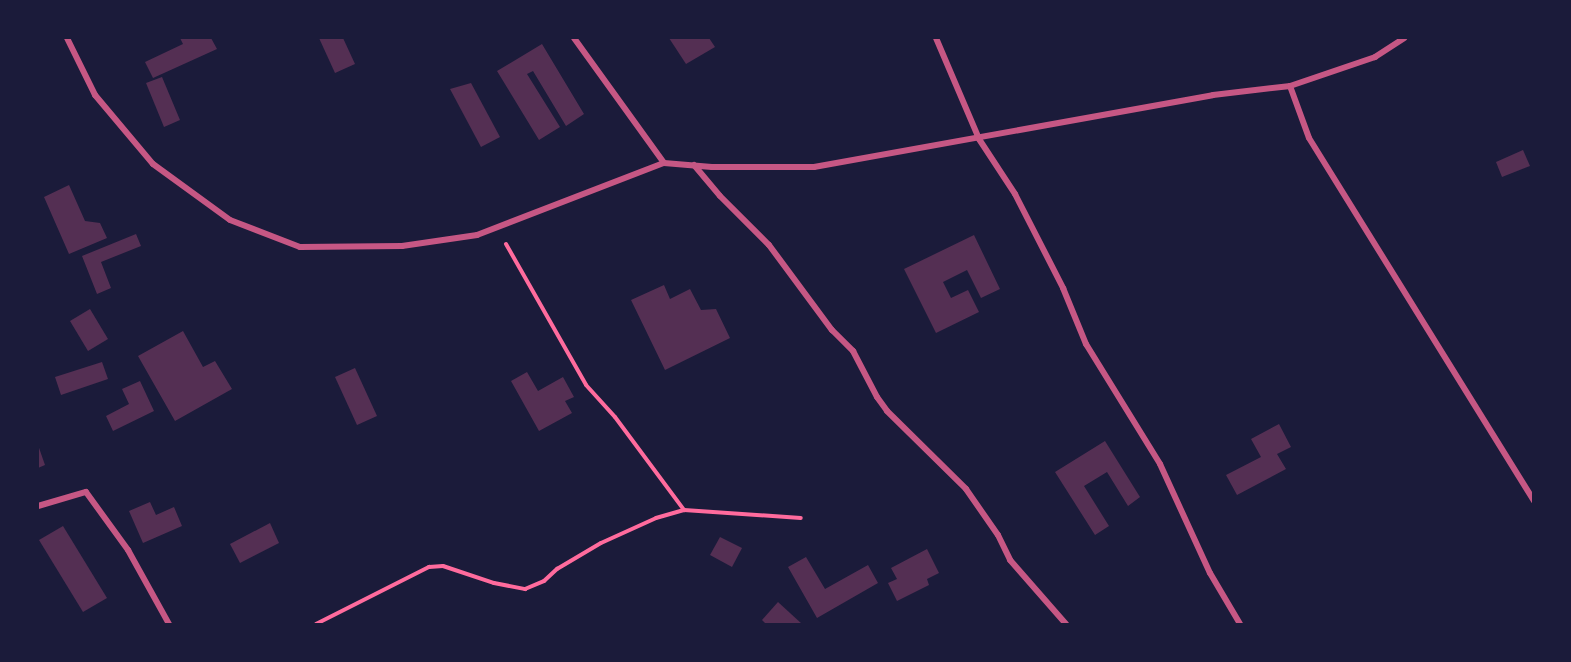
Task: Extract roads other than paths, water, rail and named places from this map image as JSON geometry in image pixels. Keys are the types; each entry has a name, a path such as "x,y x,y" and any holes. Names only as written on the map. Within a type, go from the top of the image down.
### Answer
{"street":[{"path":"67,38 95,95 153,164 230,220 300,247 402,246 477,234 664,163 814,167 1213,95 1290,86 1375,57 1404,38"},
{"path":"574,38 664,163"},
{"path":"936,38 979,139 1015,194 1063,288 1086,344 1160,464 1210,573 1240,624"},
{"path":"1290,86 1309,138 1533,501"},
{"path":"694,165 720,196 769,245 832,330 853,351 887,411 966,489 998,535 1010,560 1066,624"},
{"path":"38,506 86,492 128,550 169,624"}]}
